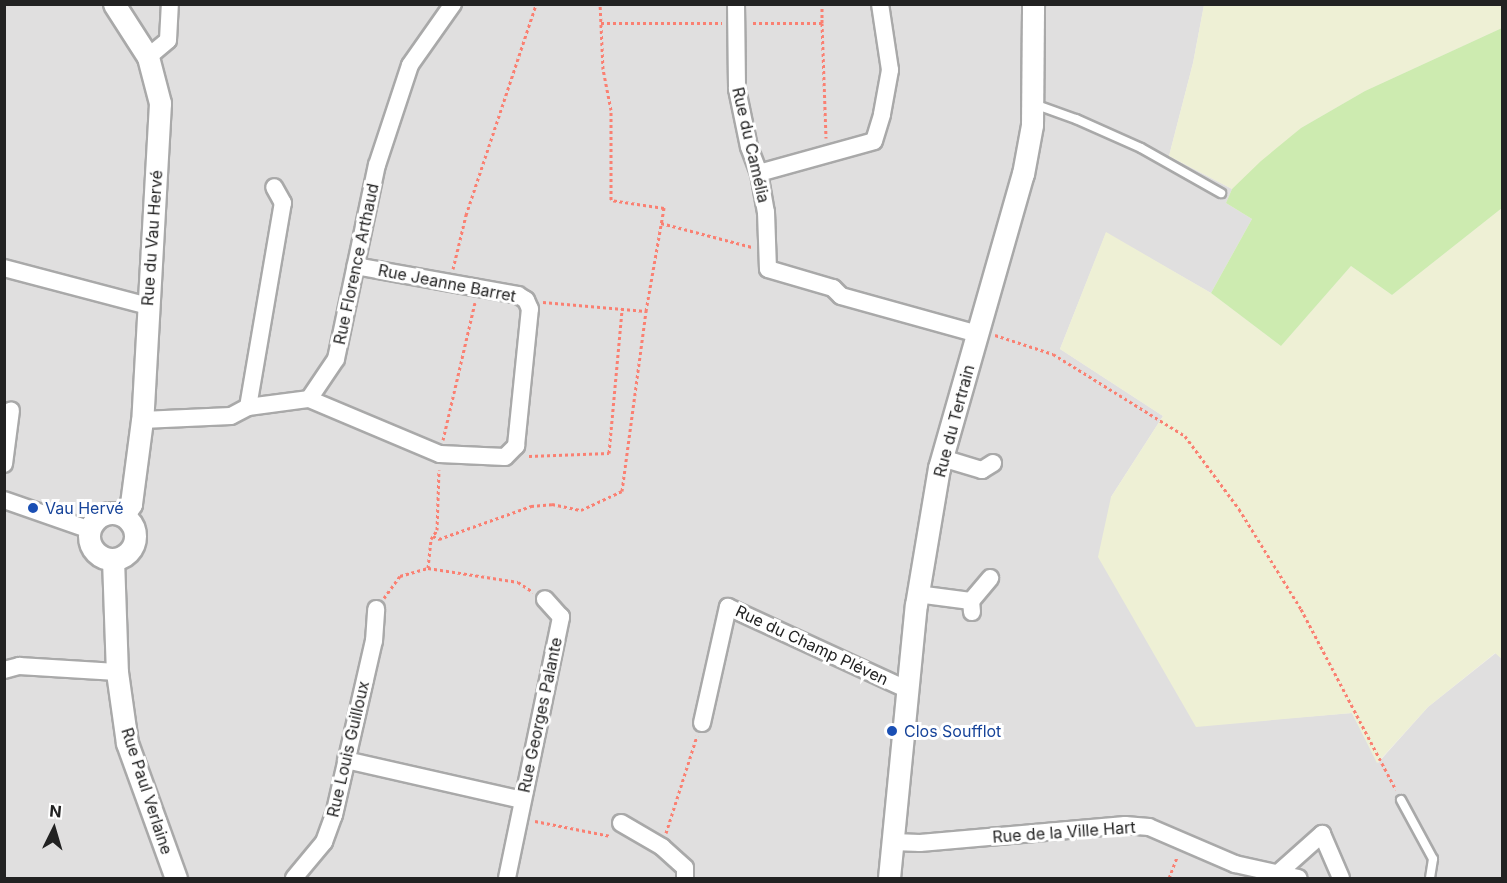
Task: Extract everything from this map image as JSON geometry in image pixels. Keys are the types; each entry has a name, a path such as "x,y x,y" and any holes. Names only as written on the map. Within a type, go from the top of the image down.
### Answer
{"street":[{"name":"Rue du Vau Hervé","path":"114,4 148,57 160,103 142,420 131,504 123,516"},
{"path":"148,57 168,40 170,4"},
{"name":"Rue Florence Arthaud","path":"309,399 336,359 377,165 410,65 453,4"},
{"name":"Rue du Camélia","path":"736,4 737,89 749,147 759,173 766,212 768,269 832,288 841,296 979,332"},
{"path":"759,173 874,141 882,114 890,70 880,4"},
{"name":"Rue du Tertrain","path":"889,879 917,594 942,458 1023,174 1034,103 1033,4"},
{"path":"248,407 283,203 274,187"},
{"name":"Rue Jeanne Barret","path":"356,266 518,295 526,300 530,309 516,446 512,453"},
{"path":"4,268 148,306"},
{"path":"142,420 231,416 248,407 309,399 440,454 506,457 512,453"},
{"path":"4,464 11,410"},
{"path":"942,458 988,470"},
{"path":"4,500 90,530"},
{"path":"117,513 123,516 133,527 134,541 127,553 113,558 99,555 94,550 89,537 92,524 103,515 117,513"},
{"name":"Rue Paul Verlaine","path":"113,558 117,672 127,743 176,879"},
{"path":"917,594 972,607 990,578"},
{"name":"Rue Georges Palante","path":"507,879 561,617 545,599"},
{"name":"Rue du Champ Pléven","path":"702,723 728,607 906,689"},
{"name":"Rue Louis Guilloux","path":"294,879 324,842 334,815 374,641 376,609"},
{"path":"4,670 19,666 117,672"},
{"name":"Rue Georges Palante","path":"346,760 522,800"},
{"name":"Rue de la Ville Hart","path":"893,842 920,843 1125,825 1149,827 1235,864 1298,879"},
{"path":"621,831 662,847 685,868 685,879"},
{"path":"1276,875 1322,834 1341,879"}],"lane":[{"path":"1034,103 1141,148 1221,193"},
{"path":"1401,800 1433,859 1430,879"}],"path":[{"path":"449,283 466,215 536,4"},
{"path":"433,536 439,539 531,506 552,504 581,510 622,491 646,311 664,208 611,200 611,110 603,69 600,4"},
{"path":"822,23 829,154"},
{"path":"661,223 767,250"},
{"path":"428,568 433,536 437,530 440,454 479,288"},
{"path":"526,300 646,311"},
{"path":"512,453 525,456 609,453 622,309"},
{"path":"979,332 1053,354 1185,436 1239,509 1282,579 1358,714 1401,800"},
{"path":"376,609 400,576 428,568 518,582 545,599"},
{"path":"662,847 702,723"},
{"path":"518,818 621,831"},
{"path":"1169,879 1182,841"}],"shaded area":[{"path":"5,5 1204,5 1193,63 1169,156 1232,189 1226,203 1252,219 1211,293 1106,233 1060,349 1163,416 1111,497 1196,726 1352,713 1378,763 1428,707 1496,653 1502,659 1502,878 5,878"}],"green space":[{"path":"1204,5 1502,5 1502,28 1365,91 1301,128 1232,189 1169,156 1193,63"},
{"path":"1502,28 1502,208 1392,295 1351,266 1281,346 1211,293 1252,219 1226,203 1232,189 1261,161 1301,128 1365,91"},
{"path":"1502,208 1502,659 1495,653 1428,707 1377,763 1352,713 1196,727 1098,557 1111,497 1163,416 1060,349 1106,232 1211,293 1281,346 1351,266 1392,295"}],"place":[{"name":"Vau Hervé","path":"33,508"},
{"name":"Clos Soufflot","path":"892,731"}]}
